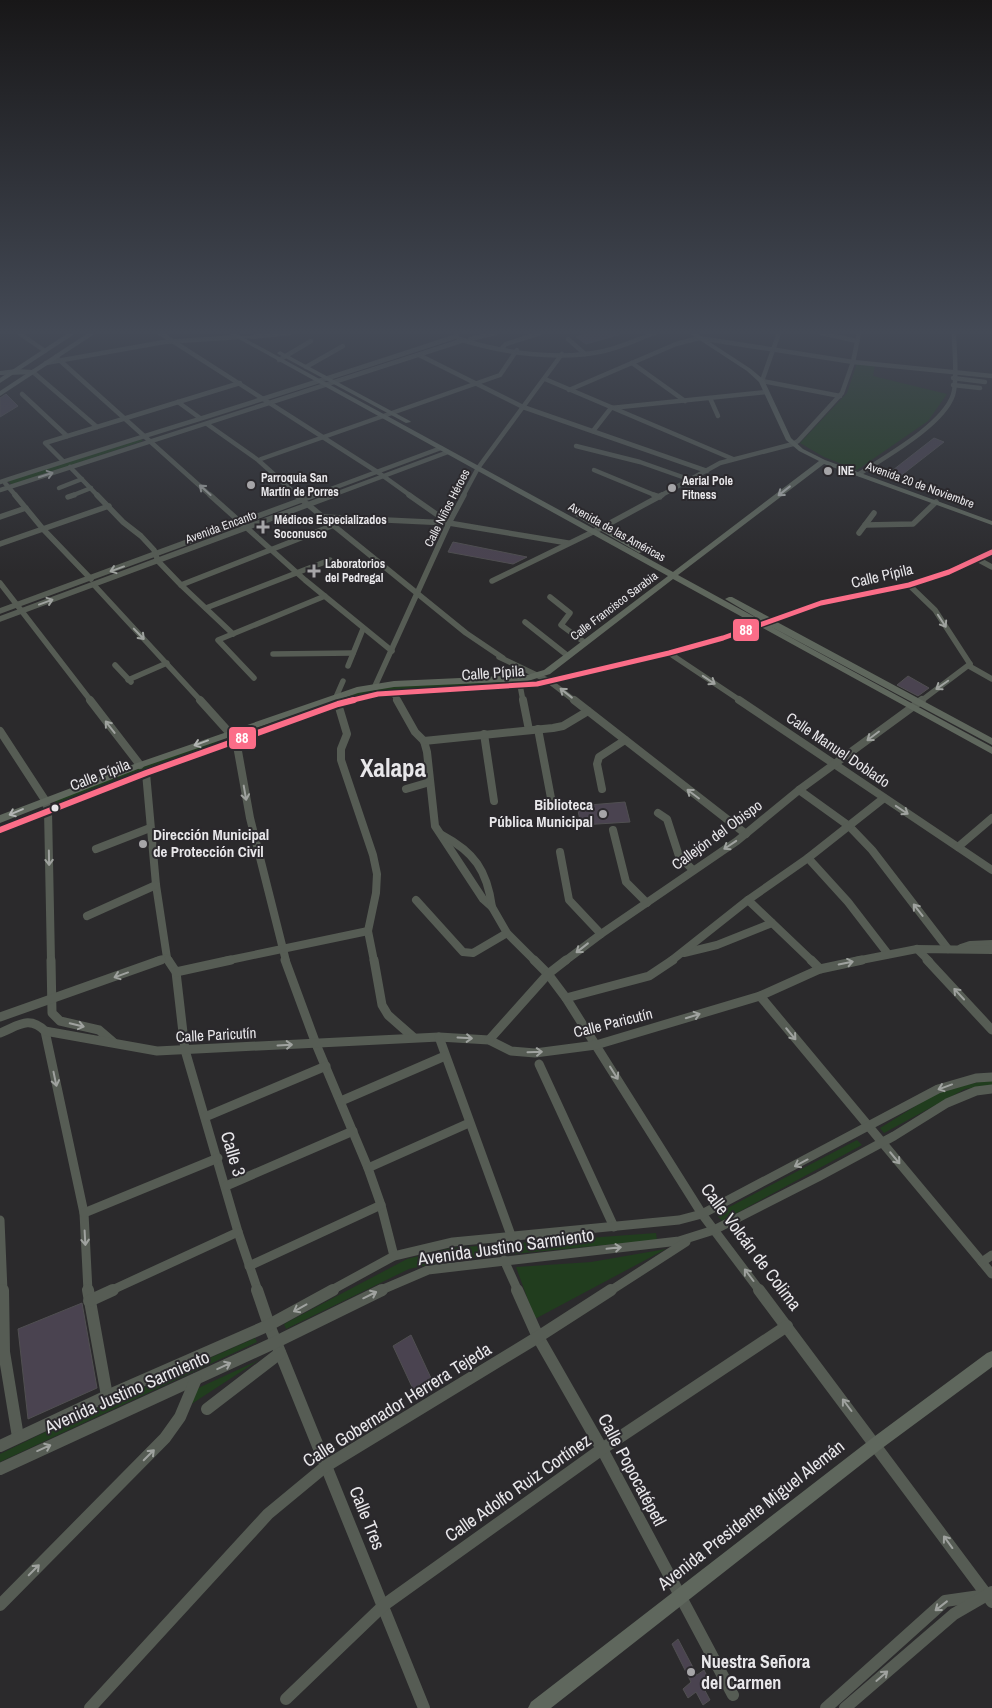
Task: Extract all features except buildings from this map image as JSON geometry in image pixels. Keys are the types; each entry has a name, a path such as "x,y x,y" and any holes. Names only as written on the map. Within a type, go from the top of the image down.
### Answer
{"main road":[{"name":"Avenida de las Américas","path":"377,413 448,452 480,466 601,528 760,624 992,742"},
{"name":"Avenida de las Américas","path":"392,413 592,531 770,621 916,704 992,751"},
{"name":"Avenida 20 de Noviembre","path":"775,413 784,434 793,444 823,461 992,523"},
{"name":"Calle Francisco Sarabia","path":"538,676 547,672 823,461"},
{"name":"Calle Pípila","path":"337,700 378,694 520,685 549,681 669,653 723,638 821,603 909,585 949,572 992,552"},
{"name":"Calle Pípila","path":"0,819 47,805 375,686 538,676"},
{"name":"Calle Pípila","path":"0,830 47,805"},
{"name":"Avenida Presidente Miguel Alemán","path":"537,1708 876,1444 992,1358"}],"street":[{"path":"42,413 67,436"},
{"path":"79,413 97,427"},
{"path":"119,413 298,573 363,629 392,651"},
{"path":"63,462 45,443 143,413"},
{"path":"193,413 200,418"},
{"path":"2,482 218,413"},
{"path":"0,490 241,413"},
{"path":"286,413 379,473 448,523"},
{"path":"261,458 392,413"},
{"name":"Calle Niños Héroes","path":"375,686 448,523 480,466 519,413"},
{"path":"540,413 707,471"},
{"path":"593,431 606,413"},
{"path":"623,413 733,459"},
{"path":"492,581 601,528 733,459 793,444 824,413"},
{"path":"859,474 933,422 942,413"},
{"path":"207,424 261,458 280,476 280,479"},
{"path":"230,440 230,442 258,460 308,505 418,592 466,633 470,641 492,655 504,658 549,681 746,834"},
{"path":"576,446 640,462 691,480"},
{"name":"Avenida Encanto","path":"157,558 241,523 379,473 441,448"},
{"name":"Avenida Encanto","path":"0,619 92,582 247,528 448,452"},
{"path":"70,467 123,522 141,536 154,550 157,558 181,585 233,634"},
{"path":"594,470 660,497"},
{"path":"59,488 82,479"},
{"path":"2,482 234,736 250,818 282,948 316,1044 368,1168 381,1205 394,1256"},
{"path":"68,497 91,488"},
{"path":"865,525 913,524 936,502"},
{"path":"0,544 109,506"},
{"path":"0,517 26,508"},
{"path":"859,533 874,512"},
{"path":"323,517 448,523 568,543"},
{"path":"181,585 334,526"},
{"path":"206,608 330,560"},
{"path":"978,560 992,567"},
{"name":"Avenida Encanto","path":"0,611 92,582"},
{"path":"0,583 143,769 156,884 167,958 176,972 368,931"},
{"path":"909,585 935,610 970,665 992,677"},
{"path":"254,678 218,640 325,596"},
{"path":"550,597 570,613 561,625 584,642"},
{"path":"525,622 568,656"},
{"path":"348,666 363,629"},
{"path":"273,654 353,652"},
{"name":"Calle Manuel Doblado","path":"669,653 992,870"},
{"path":"116,665 130,682 167,663"},
{"name":"Callejón del Obispo","path":"489,1040 548,974 601,934 746,834 799,790 970,665"},
{"path":"342,681 337,700 347,734 341,749 341,760 373,856 377,874 376,893 368,931 382,1005 388,1015 413,1037"},
{"path":"520,685 530,730"},
{"name":"Calle Volcán de Colima","path":"393,693 415,732 424,741 427,752 432,817 440,834 482,899 492,907 507,933 548,974 566,998 702,1214 990,1597"},
{"path":"424,741 563,726 588,711"},
{"path":"538,729 551,798"},
{"path":"0,731 47,805 52,1000"},
{"path":"484,734 494,801"},
{"path":"602,789 597,764 599,757 625,740"},
{"path":"406,789 430,782"},
{"path":"799,790 849,826 872,850 948,949"},
{"path":"566,998 649,976 682,954 748,900 808,858 884,798"},
{"path":"658,812 667,819 679,856 693,870"},
{"path":"958,847 992,818"},
{"path":"96,849 150,828"},
{"path":"613,830 626,882 647,903"},
{"name":"Calle Volcán de Colima","path":"440,834 464,847 472,855 491,894 492,907"},
{"path":"560,852 568,900 601,934"},
{"path":"808,858 848,902 888,954"},
{"path":"87,916 156,884"},
{"path":"416,900 463,952 468,954 507,933"},
{"path":"748,900 820,969"},
{"path":"682,954 717,945 772,923"},
{"name":"Calle Paricutín","path":"0,1033 27,1022 37,1023 45,1031 157,1051 439,1037 489,1040 511,1051 535,1053 596,1045 760,996 820,969 917,949 948,949 992,944"},
{"name":"Calle Paricutín","path":"961,948 973,951 992,950"},
{"path":"917,949 992,1030"},
{"path":"0,1017 167,958"},
{"name":"Calle 3","path":"176,972 185,1050 238,1232 278,1347"},
{"path":"760,996 868,1128 883,1143 992,1274"},
{"name":"Calle Paricutín","path":"52,1000 52,1013 60,1021 100,1030 115,1043"},
{"path":"45,1031 84,1213 89,1302 107,1396"},
{"path":"439,1037 512,1238"},
{"path":"341,1101 445,1056"},
{"path":"539,1064 614,1227"},
{"path":"205,1117 326,1066"},
{"name":"Avenida Justino Sarmiento","path":"0,1446 107,1396 269,1325 394,1256 453,1242 512,1238 679,1220 702,1214 868,1128 938,1089 976,1078 992,1077"},
{"name":"Avenida Justino Sarmiento","path":"0,1468 196,1379 278,1347 404,1278 428,1270 679,1241 714,1230 883,1143 950,1101 966,1094 992,1088"},
{"path":"368,1168 469,1123"},
{"path":"226,1186 353,1130"},
{"path":"84,1213 218,1158"},
{"path":"249,1266 381,1205"},
{"path":"0,1220 4,1352 18,1437"},
{"path":"89,1302 238,1232"},
{"name":"Calle Gobernador Herrera Tejeda","path":"90,1708 165,1624 268,1514 326,1466 538,1337 694,1237"},
{"path":"982,1262 992,1255"},
{"name":"Calle Popocatépetl","path":"504,1260 538,1337 602,1450 733,1694"},
{"name":"Calle Adolfo Ruiz Cortínez","path":"286,1699 384,1605 602,1450 787,1326"},
{"path":"207,1409 278,1347"},
{"name":"Calle Tres","path":"278,1347 384,1605 424,1708"},
{"path":"0,1605 165,1438 180,1417 196,1379"},
{"path":"826,1708 945,1600 990,1597"},
{"path":"845,1708 954,1614 990,1597"}],"green space":[{"path":"828,413 934,413 928,421 857,470 824,457 800,443"},
{"path":"140,438 143,441 12,485 8,481"},
{"path":"525,679 525,682 378,691 335,702 245,734 243,731 360,692 378,688"},
{"path":"216,740 218,743 56,804 55,800"},
{"path":"992,1079 992,1085 965,1089 884,1133 880,1128 940,1091"},
{"path":"857,1140 862,1145 722,1221 716,1214"},
{"path":"656,1233 657,1240 452,1260 409,1269 286,1329 284,1324 407,1259 451,1248"},
{"path":"666,1249 535,1319 516,1267 591,1262"},
{"path":"255,1338 257,1342 0,1462 0,1454 70,1420"},
{"path":"259,1360 190,1405 196,1389"}],"transit line":[{"name":"88","path":"0,830 146,773 338,704 378,694 537,684 669,653 723,638 821,603 909,585 949,572 992,552"}],"place":[{"name":"INE","path":"828,471"},
{"name":"Parroquia San Martín de Porres","path":"251,485"},
{"name":"Aerial Pole Fitness","path":"672,488"},
{"name":"Médicos Especializados Soconusco","path":"263,527"},
{"name":"Laboratorios del Pedregal","path":"314,571"},
{"name":"Biblioteca Pública Municipal","path":"603,814"},
{"name":"Dirección Municipal de Protección Civil","path":"143,844"},
{"name":"Nuestra Señora del Carmen","path":"691,1672"}],"district":[{"name":"Xalapa","path":"393,768"}]}
